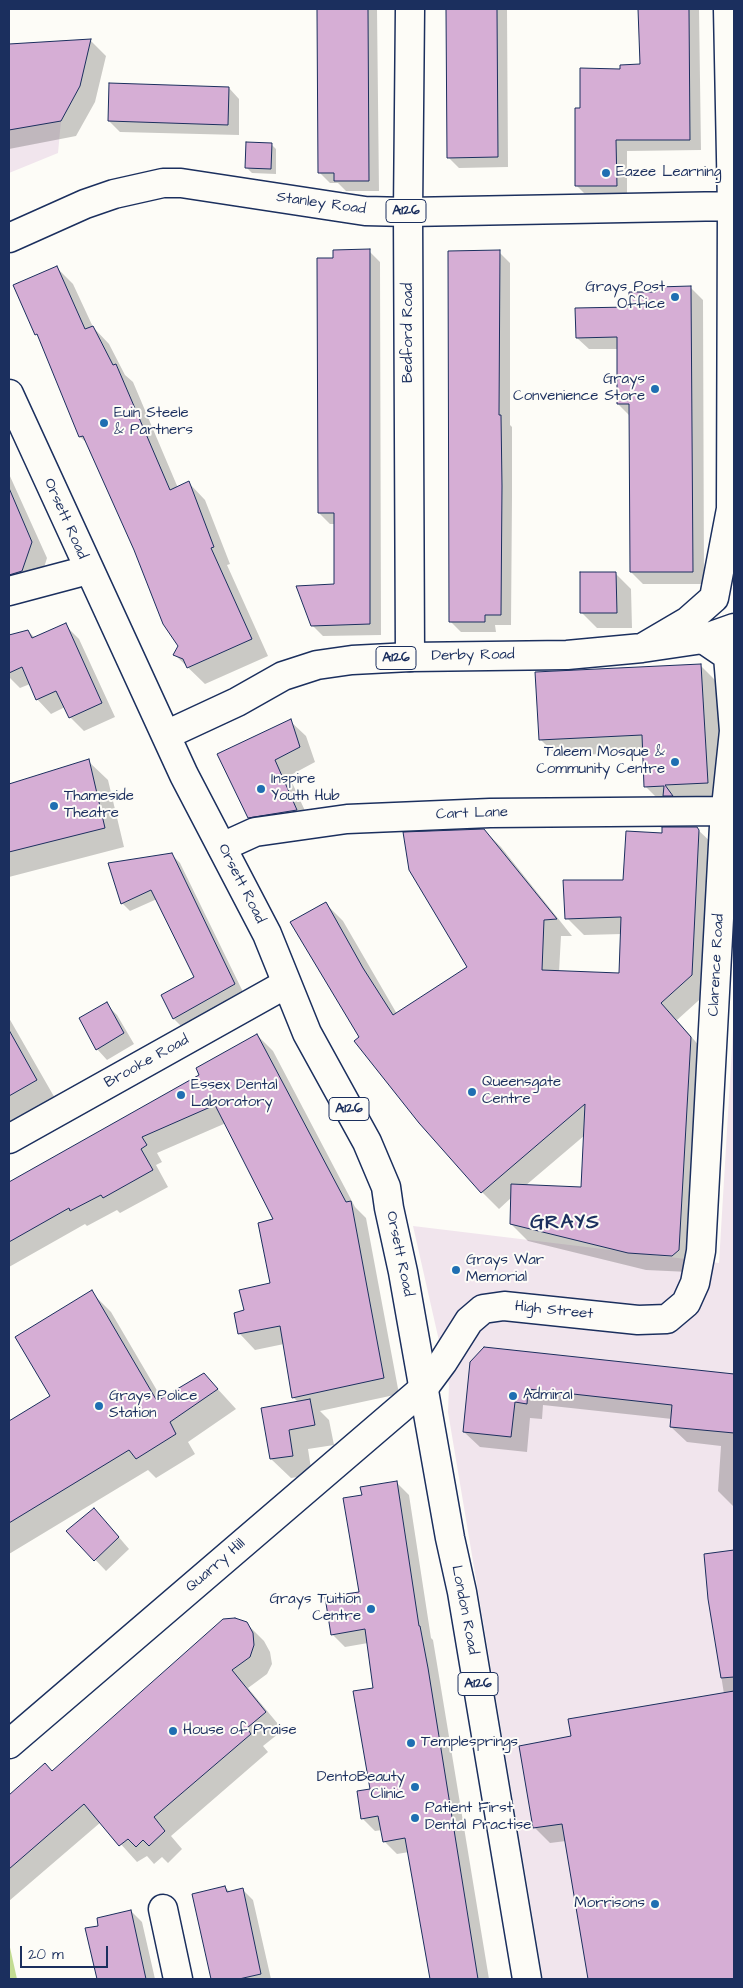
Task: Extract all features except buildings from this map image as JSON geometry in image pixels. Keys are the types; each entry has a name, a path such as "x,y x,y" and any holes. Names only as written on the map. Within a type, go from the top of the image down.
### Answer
{"main road":[{"name":"Bedford Road","path":"410,9 408,212 410,657"},
{"name":"A126","path":"642,648 688,621 714,598 733,512 733,206 728,9"},
{"name":"Stanley Road","path":"9,238 85,204 114,194 163,183 181,183 365,211 408,212 733,206"},
{"name":"Orsett Road","path":"9,394 88,570 184,775 267,934 307,1033 381,1170 404,1272 423,1389"},
{"path":"9,591 88,570"},
{"name":"Derby Road","path":"166,735 238,702 283,676 317,665 352,660 410,657 567,655 642,648 704,638 734,628"},
{"name":"Clarence Road","path":"686,1303 695,1283 701,1251 726,811 734,731 728,656 704,638"},
{"name":"Cart Lane","path":"222,847 255,832 347,818 490,812 726,811"},
{"name":"Brooke Road","path":"9,1139 286,984"},
{"name":"High Street","path":"423,1389 469,1321 483,1309 504,1306 638,1320 667,1319 686,1303"},
{"name":"Quarry Hill","path":"9,1744 423,1389"},
{"name":"London Road","path":"423,1389 450,1538 462,1592 527,1979"},
{"path":"163,1909 178,1979"}],"shaded area":[{"path":"91,39 78,90 61,121 58,153 9,173 9,44"},
{"path":"734,1014 734,1979 543,1979 448,1412 449,1385 413,1226 719,1263"}],"green space":[{"path":"9,1943 17,1979 9,1979"}],"place":[{"name":"Eazee Learning","path":"606,173"},
{"name":"Grays Post Office","path":"675,297"},
{"name":"Grays Convenience Store","path":"655,389"},
{"name":"Euin Steele & Partners","path":"104,423"},
{"name":"Taleem Mosque & Community Centre","path":"675,762"},
{"name":"Inspire Youth Hub","path":"261,789"},
{"name":"Thameside Theatre","path":"54,806"},
{"name":"Queensgate Centre","path":"472,1092"},
{"name":"Essex Dental Laboratory","path":"181,1095"},
{"name":"Grays War Memorial","path":"456,1270"},
{"name":"Admiral","path":"513,1396"},
{"name":"Grays Police Station","path":"99,1406"},
{"name":"Grays Tuition Centre","path":"371,1609"},
{"name":"House of Praise","path":"173,1731"},
{"name":"Templesprings","path":"411,1743"},
{"name":"DentoBeauty Clinic","path":"415,1787"},
{"name":"Patient First Dental Practise","path":"415,1818"},
{"name":"Morrisons","path":"655,1904"}],"district":[{"name":"GRAYS","path":"565,1224"}]}
